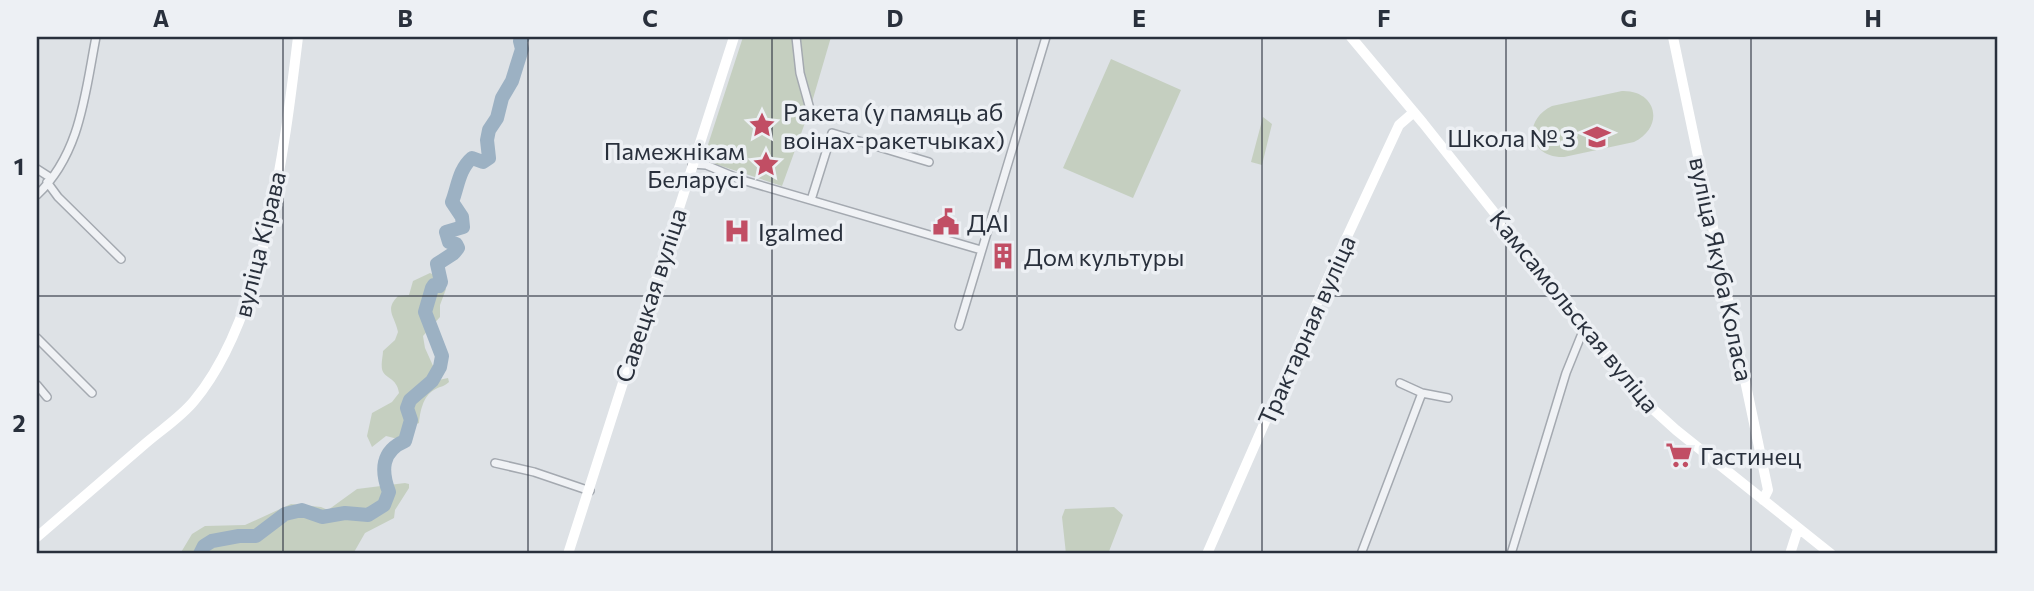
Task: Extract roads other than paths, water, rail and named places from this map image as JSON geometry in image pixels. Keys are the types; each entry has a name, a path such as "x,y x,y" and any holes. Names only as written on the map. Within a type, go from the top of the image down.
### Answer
{"main road":[{"name":"вуліца Кірава","path":"37,537 192,403 216,370 238,328 261,255 290,100 298,37"},
{"name":"Савецкая вуліца","path":"568,554 734,37"},
{"name":"Камсамольская вуліца","path":"1351,37 1659,416 1831,554"},
{"name":"вуліца Якуба Коласа","path":"1673,37 1768,489 1763,500"},
{"name":"Трактарная вуліца","path":"1207,554 1359,209 1399,125 1414,112"},
{"path":"1790,554 1798,529"}],"street":[{"path":"37,195 72,144 79,125 96,37"},
{"path":"796,37 800,73 810,109"},
{"path":"959,326 1046,37"},
{"path":"811,200 832,133 929,162"},
{"path":"692,164 706,165 742,180 981,250"},
{"path":"37,169 49,180 58,197 121,259"},
{"path":"1510,554 1566,373 1586,325"},
{"path":"37,338 92,393"},
{"path":"1400,383 1422,393 1448,398"},
{"path":"37,385 47,397"},
{"path":"1361,554 1422,393"},
{"path":"495,463 534,472 590,491"}],"waterway":[{"path":"200,554 204,546 212,541 256,536 285,514 302,510 322,517 345,513 368,515 384,505 389,492 384,469 387,456 405,441 411,420 407,408 410,400 432,381 440,367 442,356 425,312 432,288 434,285 439,286 441,282 437,264 458,248 456,244 449,242 446,232 463,227 462,217 452,202 468,162 472,158 483,162 489,158 489,130 497,118 502,98 512,81 523,37"}],"place":[{"name":"Ракета (у памяць аб воінах-ракетчыках)","path":"762,125"},
{"name":"Школа № 3","path":"1597,137"},
{"name":"Памежнікам Беларусі","path":"766,164"},
{"name":"ДАІ","path":"946,222"},
{"name":"Igalmed","path":"737,231"},
{"name":"Дом культуры","path":"1003,256"},
{"name":"Гастинец","path":"1679,455"}]}
